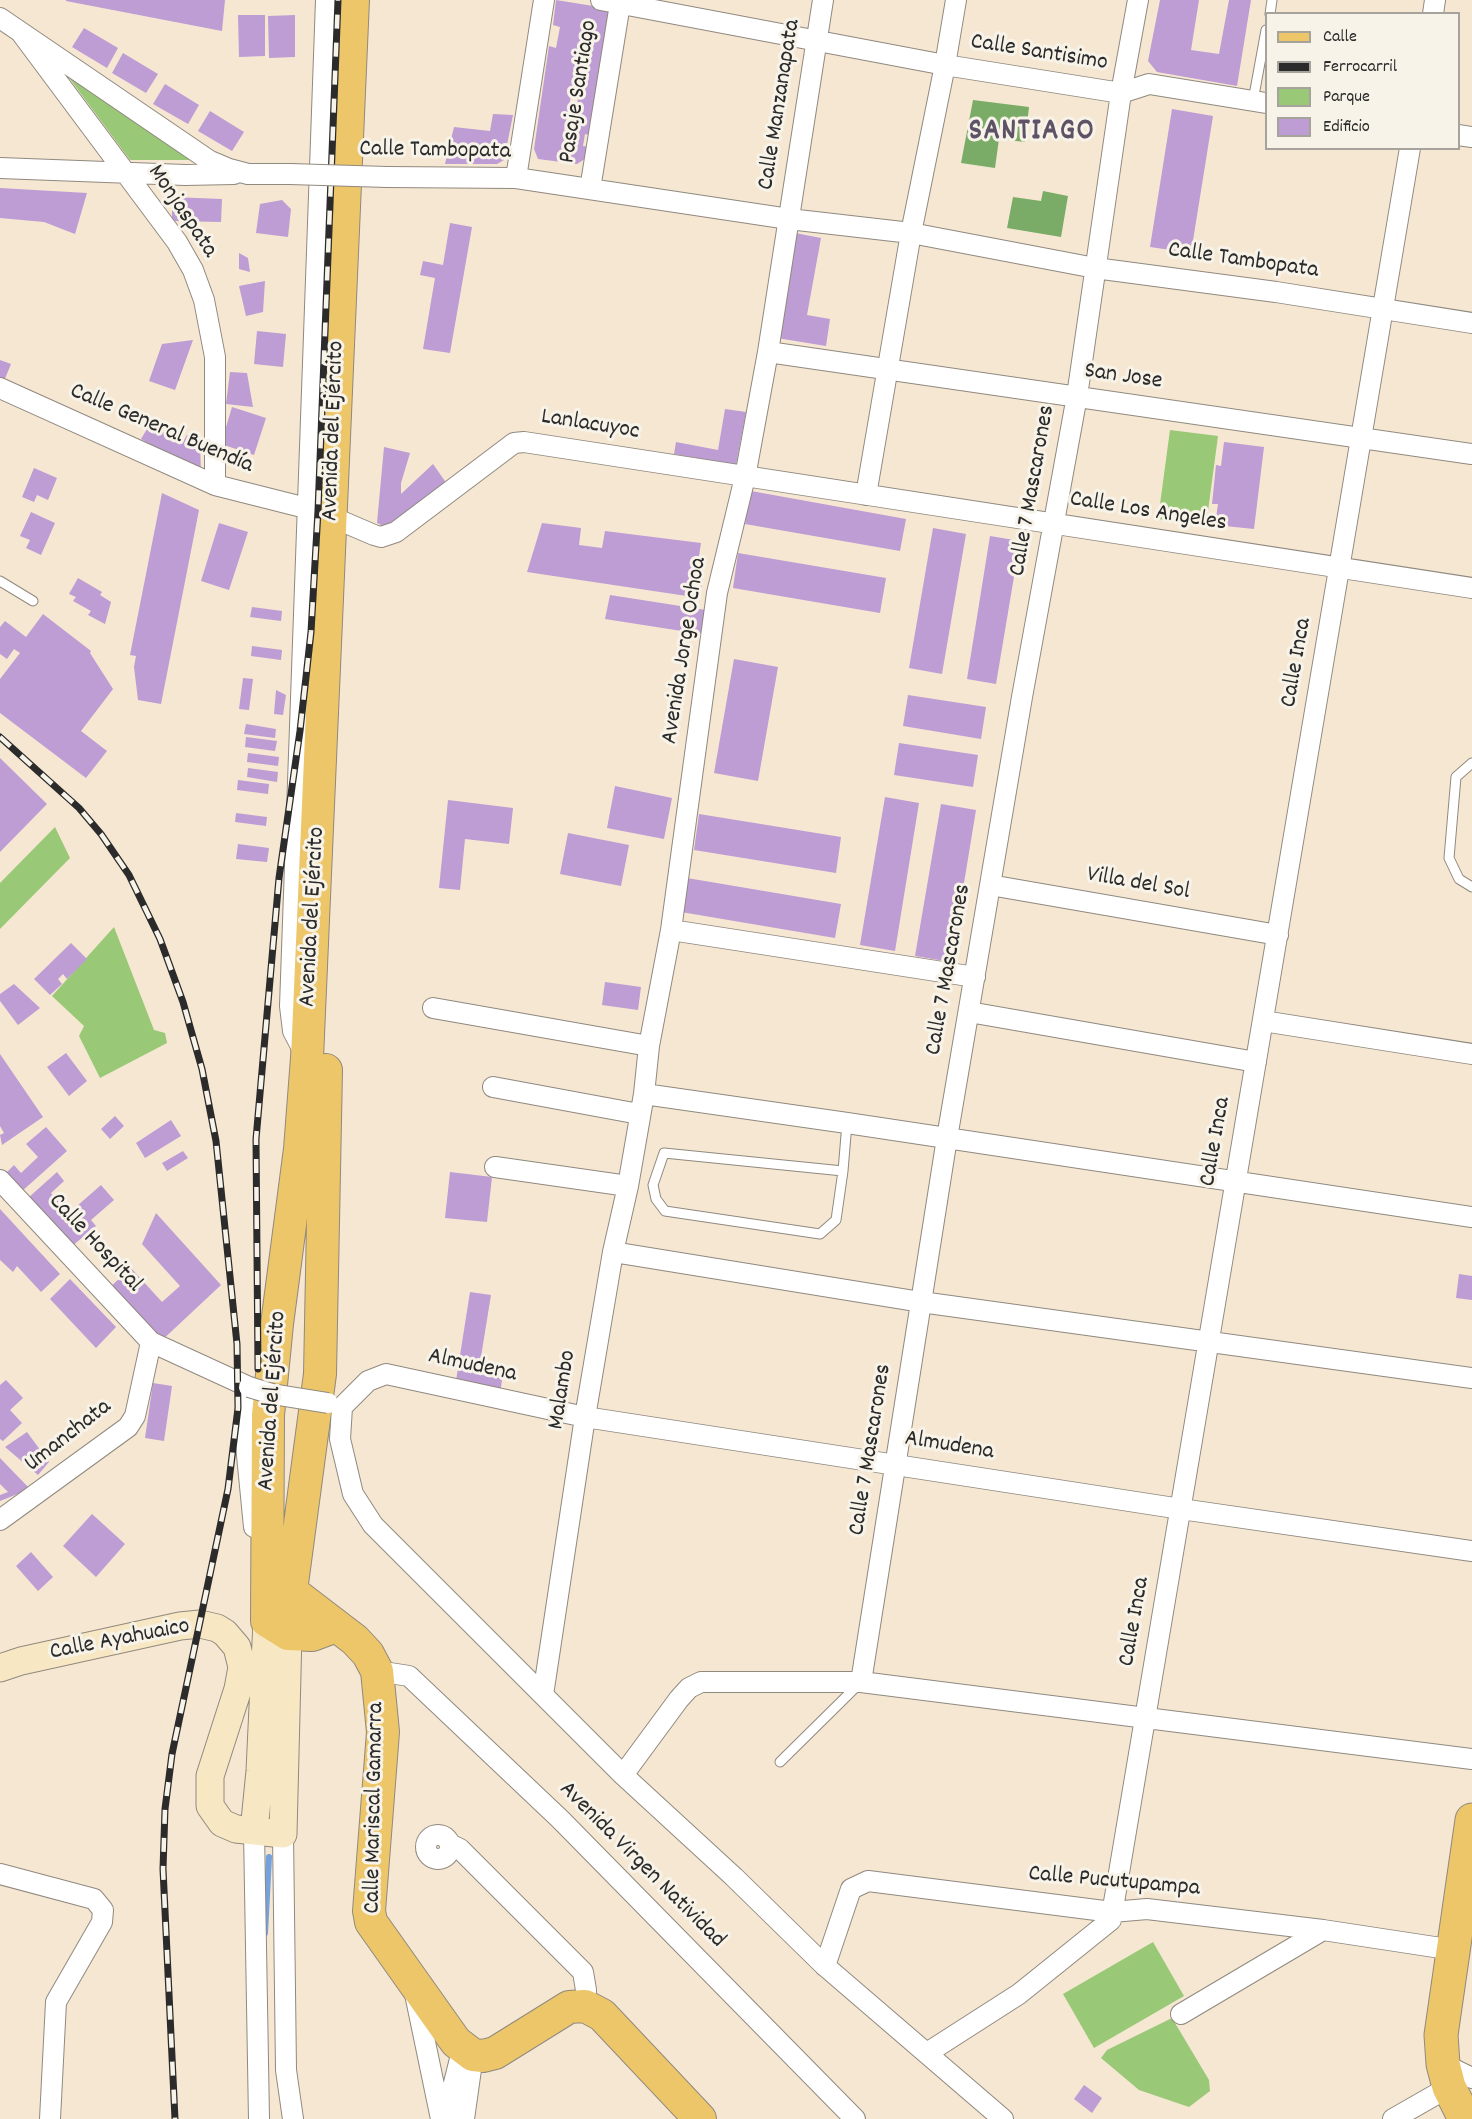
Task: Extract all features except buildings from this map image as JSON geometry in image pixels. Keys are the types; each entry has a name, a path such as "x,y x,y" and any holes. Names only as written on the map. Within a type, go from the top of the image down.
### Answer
{"highway":[{"path":"1455,2096 1441,2035 1472,1820"}],"main road":[{"name":"Avenida del Ejército","path":"283,1834 278,1609 268,1415 274,1347 300,1149 307,1058 353,0"},
{"name":"Avenida del Ejército","path":"254,1832 278,1609 320,1374 326,1083 330,516 360,258 357,210 360,140 366,108 372,0"},
{"path":"278,1609 312,1635 336,1626"},
{"path":"278,1609 336,1626 356,1640 368,1654 377,1671"},
{"name":"Calle Ayahuaico","path":"0,1668 21,1661 180,1626 200,1624 217,1628 225,1633 237,1647 242,1667 238,1689 210,1776 210,1806 222,1823 236,1829 283,1834"},
{"name":"Calle Mariscal Gamarra","path":"377,1671 383,1732 369,1911 372,1922 412,1980 456,2042 468,2051"},
{"path":"468,2051 483,2056 495,2053 569,2007 585,2006 602,2015 700,2119"}],"street":[{"name":"Avenida del Ejército","path":"326,0 330,516"},
{"path":"516,178 544,0"},
{"name":"Calle Manzanapata","path":"789,219 823,0"},
{"path":"866,495 911,234 956,0"},
{"name":"Calle 7 Mascarones","path":"861,1682 947,1138 1022,697 1077,396 1121,93 1138,0"},
{"name":"Calle Santisimo","path":"611,2 945,65 1121,93 1149,84 1260,102"},
{"name":"Pasaje Santiago","path":"590,189 611,2"},
{"name":"Calle Tambopata","path":"0,18 210,161 248,174 516,178 789,219 911,234 1095,268 1383,308 1472,323"},
{"name":"Monjaspata","path":"22,34 177,242 193,270 204,300 215,357 215,485"},
{"name":"Calle Inca","path":"927,2053 1018,1994 1111,1920 1410,150"},
{"path":"0,168 185,175 248,174"},
{"name":"Avenida Jorge Ochoa","path":"644,1094 670,930 717,593 745,477 789,219"},
{"name":"San Jose","path":"768,351 1472,454"},
{"name":"Calle General Buendía","path":"0,388 215,485 330,516"},
{"name":"Lanlacuyoc","path":"330,516 381,537 396,532 514,443 520,442 745,477"},
{"name":"Calle Los Angeles","path":"745,477 1472,588"},
{"name":"Villa del Sol","path":"990,885 1278,935"},
{"path":"670,930 975,977"},
{"path":"433,1008 650,1046"},
{"path":"969,1012 1256,1062"},
{"path":"1263,1021 1472,1054"},
{"path":"493,1087 639,1114"},
{"path":"644,1094 1472,1217"},
{"name":"Malambo","path":"543,1695 585,1417 613,1252 628,1186 644,1094"},
{"path":"495,1167 628,1186"},
{"name":"Calle Hospital","path":"0,1180 151,1342"},
{"path":"613,1252 921,1302 1472,1378"},
{"path":"151,1342 248,1386 272,1394 335,1405 340,1439 353,1494 373,1525 623,1775 734,1877 825,1966 1003,2119"},
{"name":"Umanchata","path":"0,1520 128,1427 135,1416 151,1342"},
{"name":"Almudena","path":"335,1405 368,1381 386,1374 585,1417 1181,1509 1472,1551"},
{"path":"248,1386 246,1445 259,1594 278,1609"},
{"name":"Avenida Virgen Natividad","path":"377,1671 410,1676 560,1819 855,2119"},
{"path":"623,1775 689,1688 701,1682 861,1682 1472,1759"},
{"path":"254,1832 259,2119"},
{"path":"283,1834 286,2070 293,2119"},
{"path":"450,1844 460,1849 583,1972 586,1989 585,2006"},
{"path":"0,1874 94,1899 103,1910 102,1922 56,2002 50,2119"},
{"name":"Calle Pucutupampa","path":"825,1966 851,1889 868,1881 1112,1912 1147,1909 1323,1930 1454,1950"},
{"path":"1181,2014 1323,1930"},
{"path":"412,1980 443,2119"},
{"path":"443,2119 468,2051"},
{"path":"464,2119 468,2051"},
{"path":"1393,2119 1455,2096"}],"lane":[{"path":"1260,102 1265,42"},
{"path":"0,581 33,601"},
{"path":"1472,763 1456,777 1449,858 1459,879 1472,887"},
{"path":"843,1171 664,1153 653,1185 656,1199 665,1211 820,1234 836,1220 843,1171 847,1123"},
{"path":"780,1762 861,1682"}],"green space":[{"path":"64,71 196,160 130,160"},
{"path":"973,100 1029,107 1025,142 999,139 995,168 961,163"},
{"path":"1043,191 1068,196 1061,237 1007,228 1013,197 1041,201"},
{"path":"1170,430 1218,436 1206,526 1158,519"},
{"path":"55,827 70,858 0,929 0,883"},
{"path":"114,927 154,1030 165,1033 167,1043 100,1078 79,1036 84,1026 52,996"},
{"path":"1153,1942 1184,1996 1094,2048 1063,1994"},
{"path":"1172,2018 1209,2080 1210,2091 1189,2107 1139,2090 1101,2058 1107,2050"}],"waterway":[{"path":"265,1933 269,1857"}],"railway":[{"path":"258,1369 256,1139 279,878 300,731 311,632 318,511 338,0"},
{"path":"0,737 79,808 101,834 129,875 160,939 183,1002 202,1069 216,1141 237,1344 238,1408 228,1489 172,1754 165,1809 163,1869 175,2119"}],"district":[{"name":"SANTIAGO","path":"1032,134"}]}
